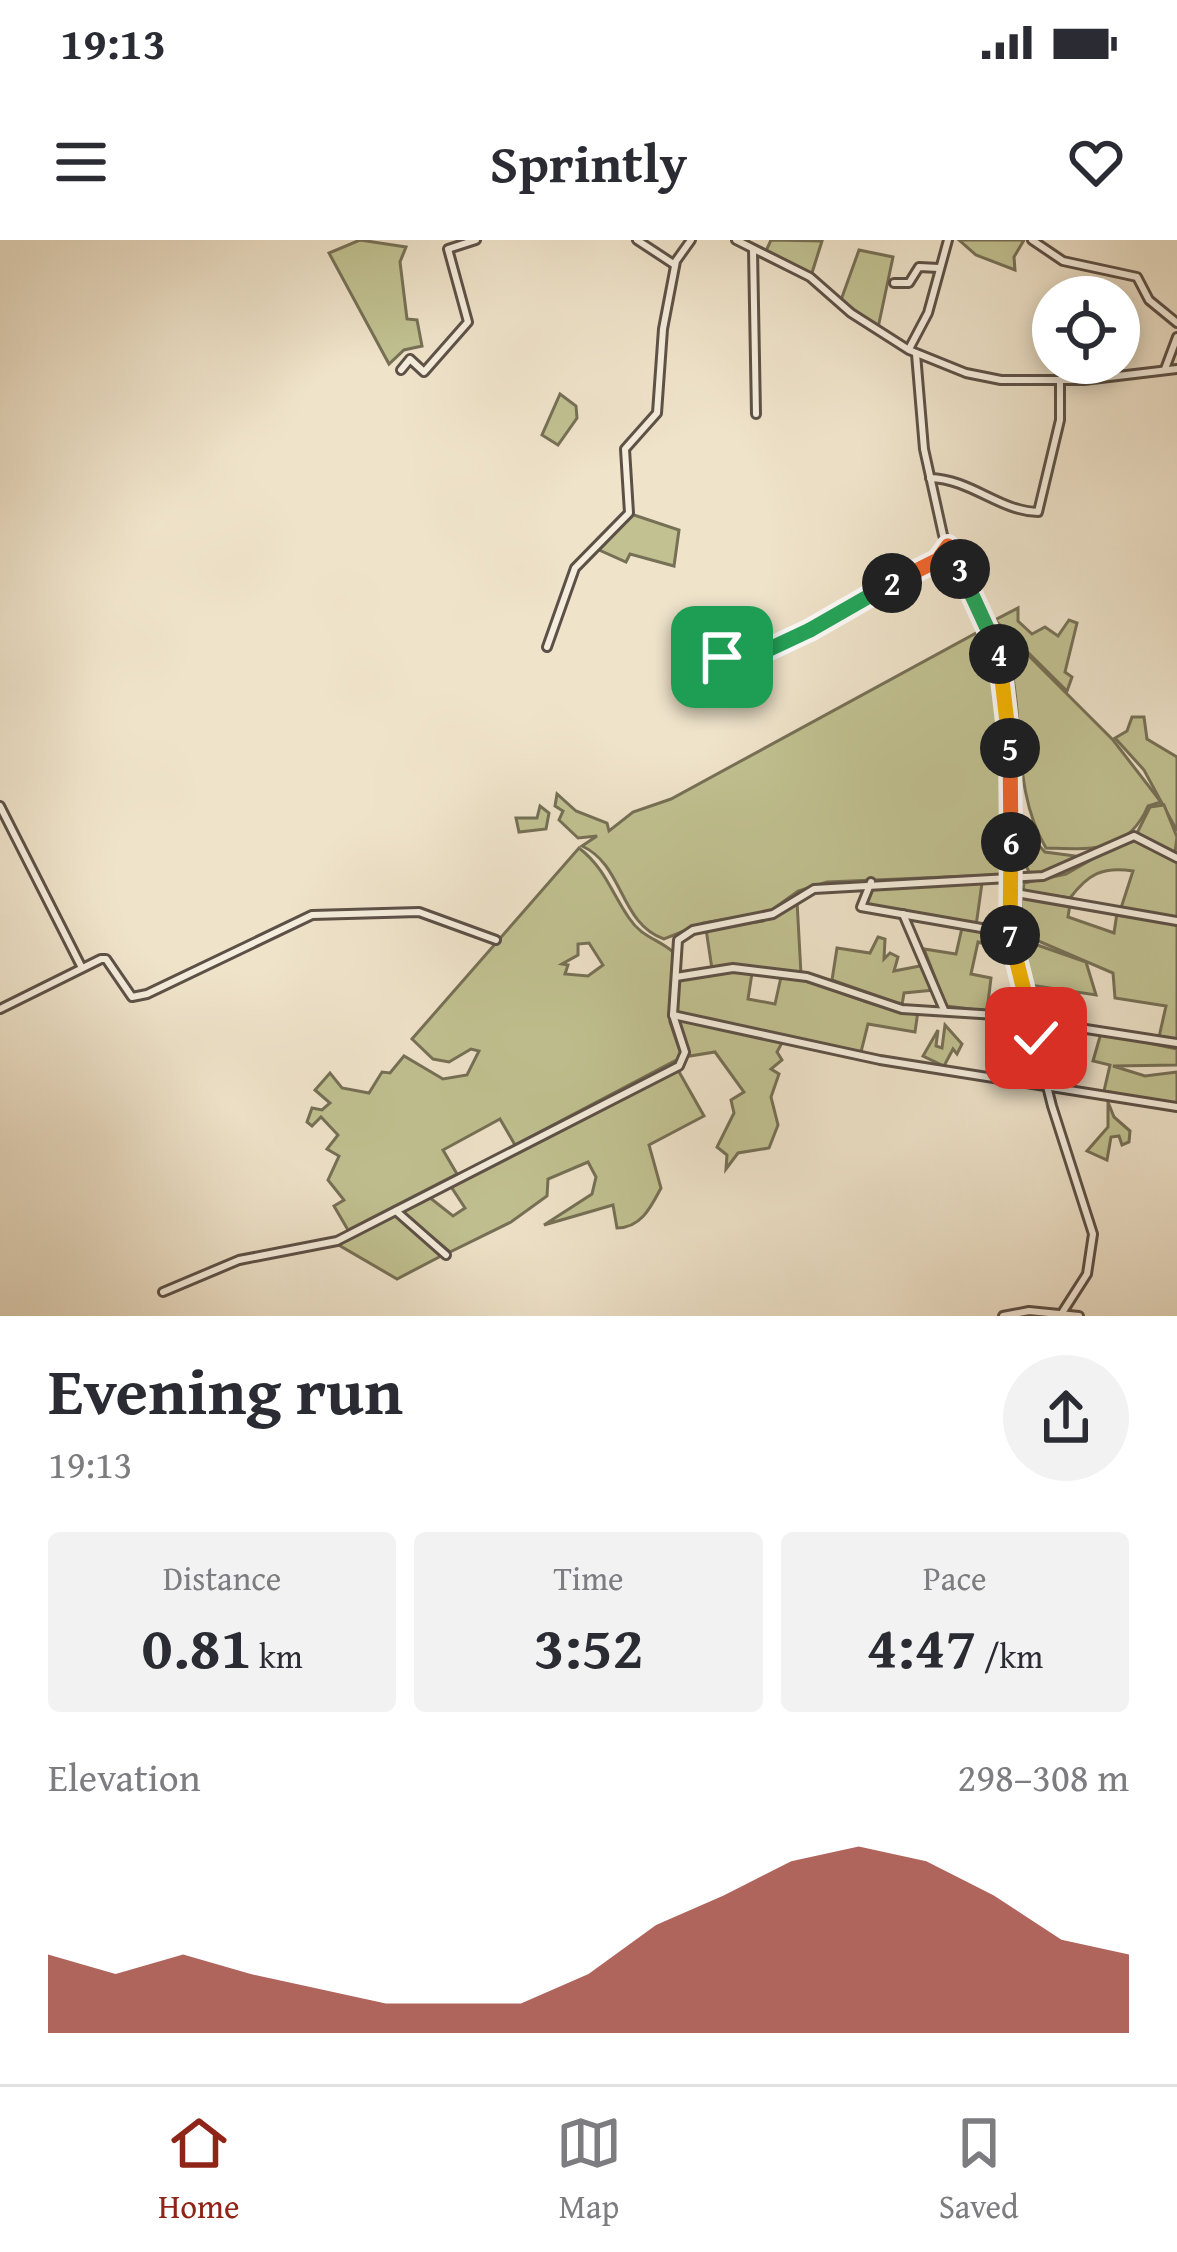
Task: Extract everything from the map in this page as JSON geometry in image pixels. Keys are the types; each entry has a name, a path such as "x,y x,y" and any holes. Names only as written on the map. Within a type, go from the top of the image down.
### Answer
{"street":[{"path":"637,240 675,266"},
{"path":"547,647 575,568 628,515 625,449 657,413 675,266 691,240"},
{"path":"738,240 810,277 845,309 912,352 994,380 1032,381"},
{"path":"948,240 912,352 930,478 948,546 1003,670 1010,744 1010,933 1048,1088 1094,1243 1087,1274 1062,1313"},
{"path":"1032,240 1063,261 1137,277 1149,300 1177,322"},
{"path":"401,370 410,359 424,372 468,322 448,249 478,241"},
{"path":"753,250 756,414"},
{"path":"895,283 909,283 916,268 939,268"},
{"path":"1165,369 1177,337"},
{"path":"1140,372 1177,369"},
{"path":"930,478 959,481 1016,509 1038,512 1060,420 1060,384"},
{"path":"704,658 783,646 938,560 948,546"},
{"path":"0,806 82,968"},
{"path":"163,1292 238,1260 331,1244 679,1066 686,1052 673,1015 678,940 693,930 773,914 814,889 1064,871 1133,836 1177,858"},
{"path":"871,882 861,907 1010,933"},
{"path":"1010,892 1177,921"},
{"path":"0,1009 106,958 131,997 147,994 312,915 419,912 496,940"},
{"path":"903,913 944,1010"},
{"path":"676,977 742,968 827,981 902,1009 1031,1020 1177,1043"},
{"path":"673,1015 880,1060 1177,1107"},
{"path":"396,1211 446,1255"},
{"path":"1004,1316 1022,1311 1079,1316"}],"green space":[{"path":"360,240 406,247 400,262 407,319 417,320 422,346 404,350 389,364 329,253"},
{"path":"771,240 822,241 811,276 765,253"},
{"path":"959,240 1024,240 1014,257 1015,270 976,255"},
{"path":"859,250 893,257 878,328 841,300"},
{"path":"560,394 576,406 577,418 558,445 542,435"},
{"path":"631,514 679,530 674,566 630,554 626,562 597,549"},
{"path":"1018,608 1018,621 1032,634 1045,627 1058,636 1069,620 1077,623 1065,672 1072,677 1067,691 995,620"},
{"path":"996,623 1113,740 1161,802 1148,806 1118,841 1091,848 1046,848 1026,794 1013,679"},
{"path":"991,625 1007,668 1017,874 827,882 798,891 769,912 704,923 664,939 638,920 606,866 582,846 597,836 578,838 559,820 563,811 555,806 557,794 576,811 607,823 609,831 633,812 671,799"},
{"path":"1132,717 1144,717 1147,739 1177,757 1177,831 1144,770 1115,738 1127,731"},
{"path":"1164,805 1177,837 1175,853 1137,833 1150,807"},
{"path":"540,806 549,813 546,829 519,832 516,818 537,818"},
{"path":"1021,826 1045,852 1083,857 1056,871 1031,875 1022,859"},
{"path":"1140,840 1177,861 1177,918 1121,908 1133,871 1097,874 1070,898 1023,891 1024,883 1066,874 1117,845"},
{"path":"579,848 602,872 634,925 673,952 670,1022 682,1057 515,1145 500,1119 443,1150 457,1174 348,1230 334,1206 344,1200 328,1180 339,1156 327,1149 338,1135 321,1117 312,1126 307,1122 312,1108 322,1110 330,1103 315,1090 330,1073 342,1088 369,1093 382,1072 390,1073 404,1056 443,1079 467,1075 479,1051 471,1049 449,1062 433,1059 412,1039","holes":["589,943 603,965 588,976 565,974 568,965 562,964 578,955 578,944"]},
{"path":"982,883 976,926 863,905 873,885"},
{"path":"1021,896 1070,904 1068,917 1114,933 1117,913 1177,924 1177,1041 1159,1037 1166,1006 1115,998 1113,973 1022,934"},
{"path":"797,901 801,974 746,966 712,969 706,929 763,921"},
{"path":"962,928 1009,935 1009,942 993,947 978,942 971,974 991,978 987,1011 946,1006 924,949 956,954"},
{"path":"878,937 885,939 884,959 890,953 898,957 894,971 925,965 935,990 904,993 902,1005 832,980 837,948 870,953"},
{"path":"1020,939 1086,962 1096,995 1030,985"},
{"path":"752,973 748,999 775,1004 781,977 799,980 883,1007 918,1011 915,1032 868,1024 861,1052 675,1013 678,979"},
{"path":"675,1017 783,1041 777,1052 782,1060 771,1069 779,1074 771,1097 778,1125 769,1148 738,1153 726,1169 727,1155 717,1147 734,1113 731,1100 744,1092 715,1052 690,1056"},
{"path":"945,1025 962,1044 957,1054 953,1049 944,1066 923,1056 938,1030 936,1046 942,1048"},
{"path":"1101,1033 1177,1049 1177,1065 1113,1066 1145,1076 1177,1072 1177,1104 1104,1091 1110,1065 1093,1061"},
{"path":"1026,1042 1031,1044 1027,1056 1034,1057 1042,1042 1044,1051 1031,1078 1011,1069 1003,1073 999,1069"},
{"path":"678,1070 704,1116 649,1145 661,1188 633,1224 617,1228 613,1205 544,1225 592,1194 596,1177 588,1162 548,1179 547,1196 511,1222 450,1252 404,1214 404,1207 429,1197 453,1216 465,1208 450,1185"},
{"path":"1108,1102 1114,1117 1130,1131 1129,1142 1122,1145 1119,1136 1111,1137 1107,1160 1087,1151 1108,1127"},
{"path":"396,1214 443,1255 397,1279 337,1244"}],"route":[{"path":"722,657 759,654 783,646 938,560 948,546 995,643 1003,670 1010,744 1010,939 1036,1038"}]}
